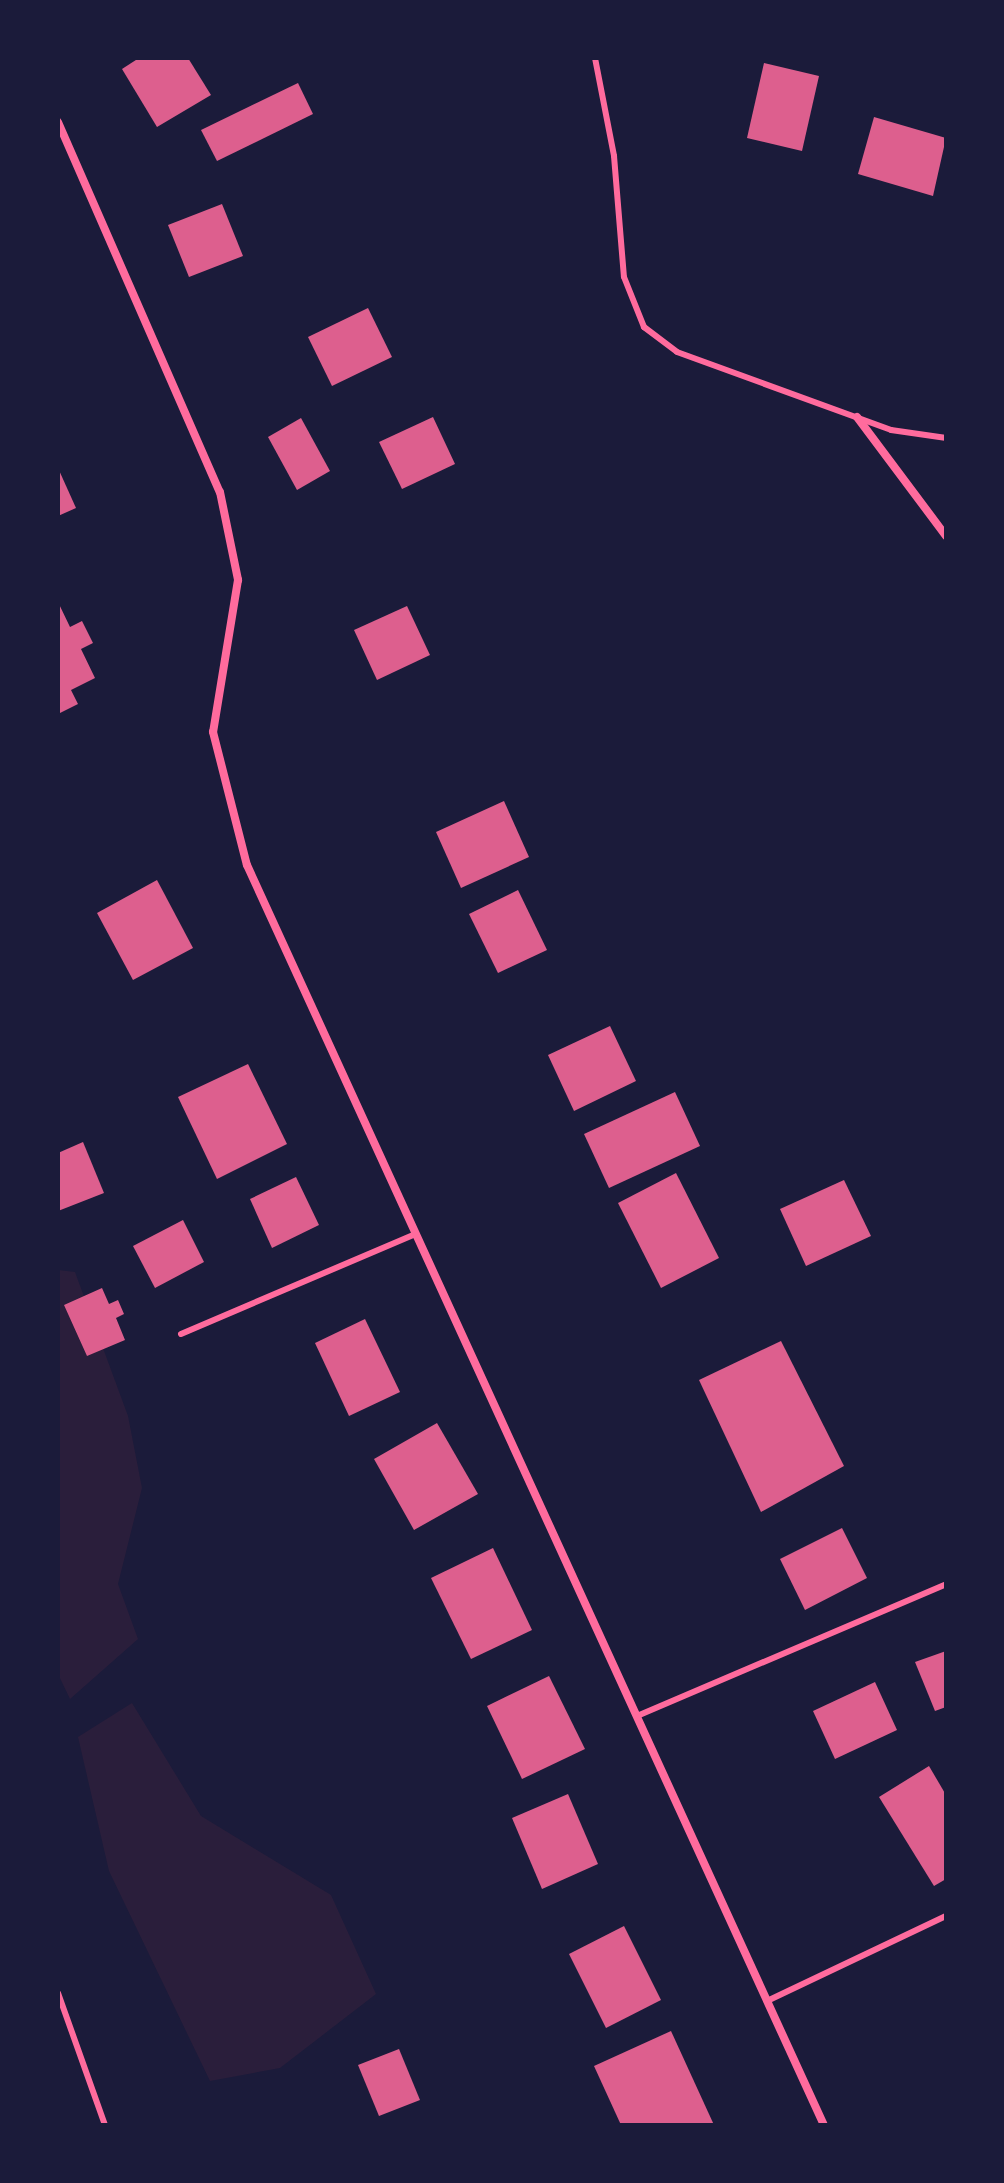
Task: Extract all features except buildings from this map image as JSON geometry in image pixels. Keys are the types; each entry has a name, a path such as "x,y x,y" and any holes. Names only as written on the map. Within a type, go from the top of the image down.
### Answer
{"street":[{"path":"58,122 220,492 238,580 213,732 247,865 824,2125"},
{"path":"857,417 946,536"}],"lane":[{"path":"595,58 614,156 624,277 644,327 677,352 891,430 946,438"},
{"path":"181,1334 416,1234"},
{"path":"637,1716 946,1584"},
{"path":"767,2001 946,1916"},
{"path":"58,1993 105,2125"}],"shaded area":[{"path":"58,1270 75,1272 128,1416 142,1488 118,1584 138,1639 70,1699 58,1674"},
{"path":"132,1703 201,1816 331,1895 376,1994 280,2068 210,2081 109,1871 78,1737"}]}
